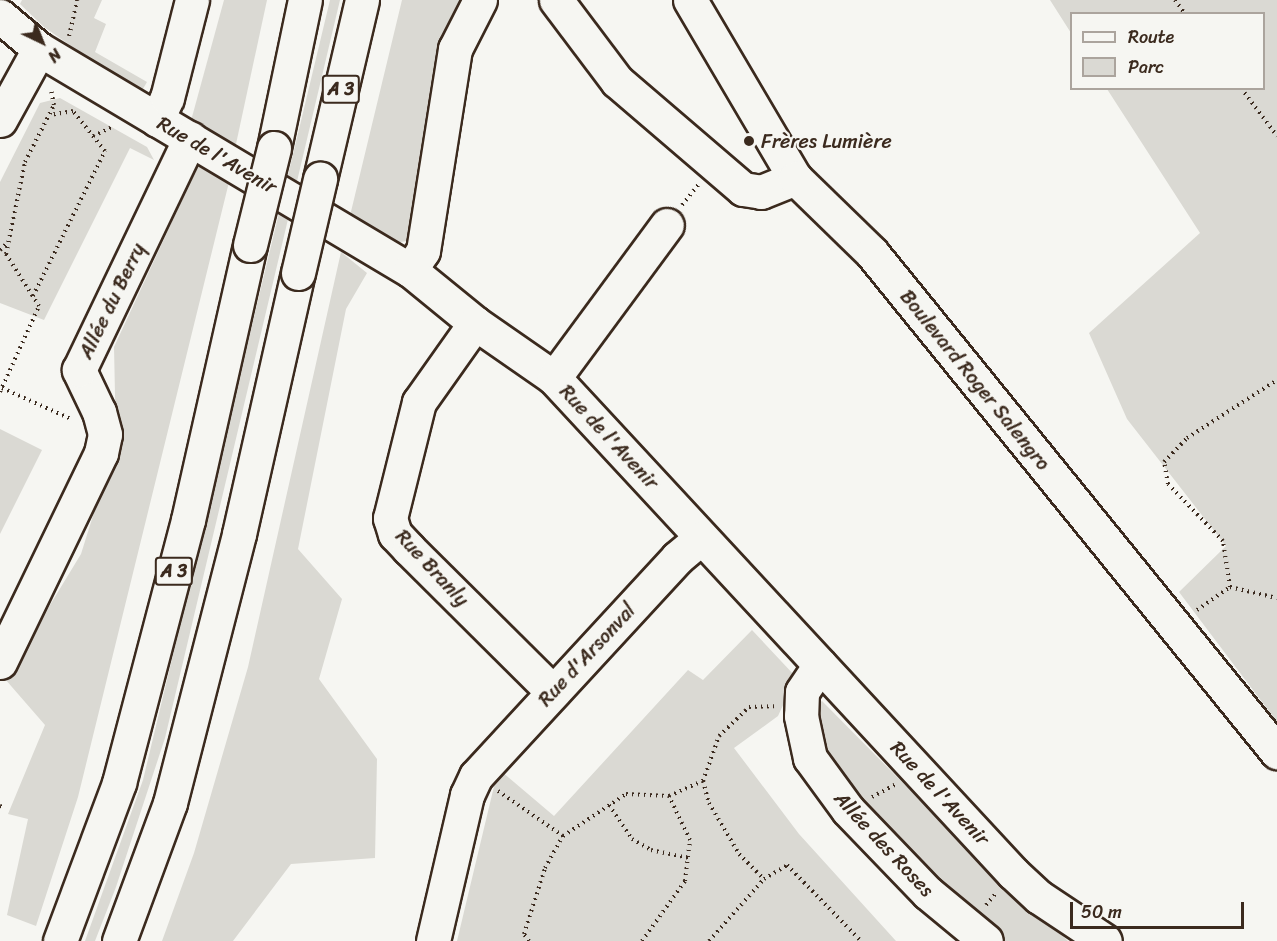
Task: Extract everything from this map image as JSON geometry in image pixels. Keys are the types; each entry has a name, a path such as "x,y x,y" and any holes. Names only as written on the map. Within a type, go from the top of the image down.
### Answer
{"main road":[{"path":"157,120 167,98 192,0"},
{"name":"A 3","path":"60,941 81,893 119,783 188,520 274,148 305,0"},
{"name":"A 3","path":"119,941 134,907 176,781 239,534 362,0"},
{"path":"410,270 423,251 455,49 480,0"},
{"path":"556,0 617,81 743,189 761,192 795,178"},
{"name":"Boulevard Roger Salengro","path":"690,0 795,178 872,253 1277,752"},
{"name":"Rue de l'Avenir","path":"0,16 48,55 410,270 475,323 554,378 584,407 700,537 921,771 1013,873 1039,897 1105,941"},
{"path":"0,120 48,55"},
{"name":"Allée du Berry","path":"105,434 99,412 79,370 190,138"},
{"path":"554,378 667,225"},
{"name":"Rue Branly","path":"475,323 419,402 390,518 395,534 409,549 554,692"},
{"path":"0,662 101,453 105,434"},
{"name":"Rue d'Arsonval","path":"433,941 467,795 477,776 700,537"},
{"path":"801,704 802,692 820,665"},
{"name":"Allée des Roses","path":"801,704 810,758 848,810 928,893 986,941"}],"path":[{"path":"51,115 54,105 48,76 48,55 67,44 77,0"},
{"path":"1242,90 1277,136"},
{"path":"33,296 105,151 73,111 51,115 43,119 25,162 6,254 39,306 1,390 105,434"},
{"path":"667,225 714,165"},
{"path":"0,250 8,241"},
{"path":"1230,586 1223,541 1168,484 1164,462 1187,438 1277,380"},
{"path":"1230,586 1277,598"},
{"path":"1194,612 1230,586"},
{"path":"764,879 739,854 710,803 703,781 719,736 749,707 801,704"},
{"path":"848,810 921,771"},
{"path":"477,776 563,836"},
{"path":"529,941 524,934 544,868 563,836 627,794 669,796 703,781"},
{"path":"642,941 686,881 690,840 669,796"},
{"path":"609,805 632,839 651,850 688,858"},
{"path":"709,941 764,879 787,865 861,941"},
{"path":"959,919 986,906 1013,873"}],"green space":[{"path":"22,0 102,0 94,18 106,24 95,52 147,82 140,94 44,27 20,4"},
{"path":"224,0 267,0 233,158 189,128"},
{"path":"330,0 340,0 165,738 116,887 95,941 85,941 143,780"},
{"path":"402,0 463,0 439,44 407,241 388,244 348,224"},
{"path":"1050,0 1277,0 1277,722 1179,592 1226,546 1127,419 1089,333 1200,233 1108,90 1265,90 1265,12 1070,12 1070,31"},
{"path":"60,98 147,147 154,160 130,148 44,320 0,303 0,182 40,103"},
{"path":"197,158 230,178 78,797 36,926 7,915 28,819 8,814 45,725 5,679 81,554 116,442 114,347 172,222 161,216"},
{"path":"341,252 367,273 346,309 298,549 342,599 319,679 377,759 375,858 291,864 233,941 162,941 194,853 248,667"},
{"path":"0,429 42,450 0,534"},
{"path":"752,630 796,677 778,716 734,748 799,834 896,941 457,941 496,778 501,771 554,816 688,670 703,680"},
{"path":"822,701 989,870 1068,941 1004,941 989,931 828,769 810,710"}],"place":[{"name":"Frères Lumière","path":"749,141"}]}
